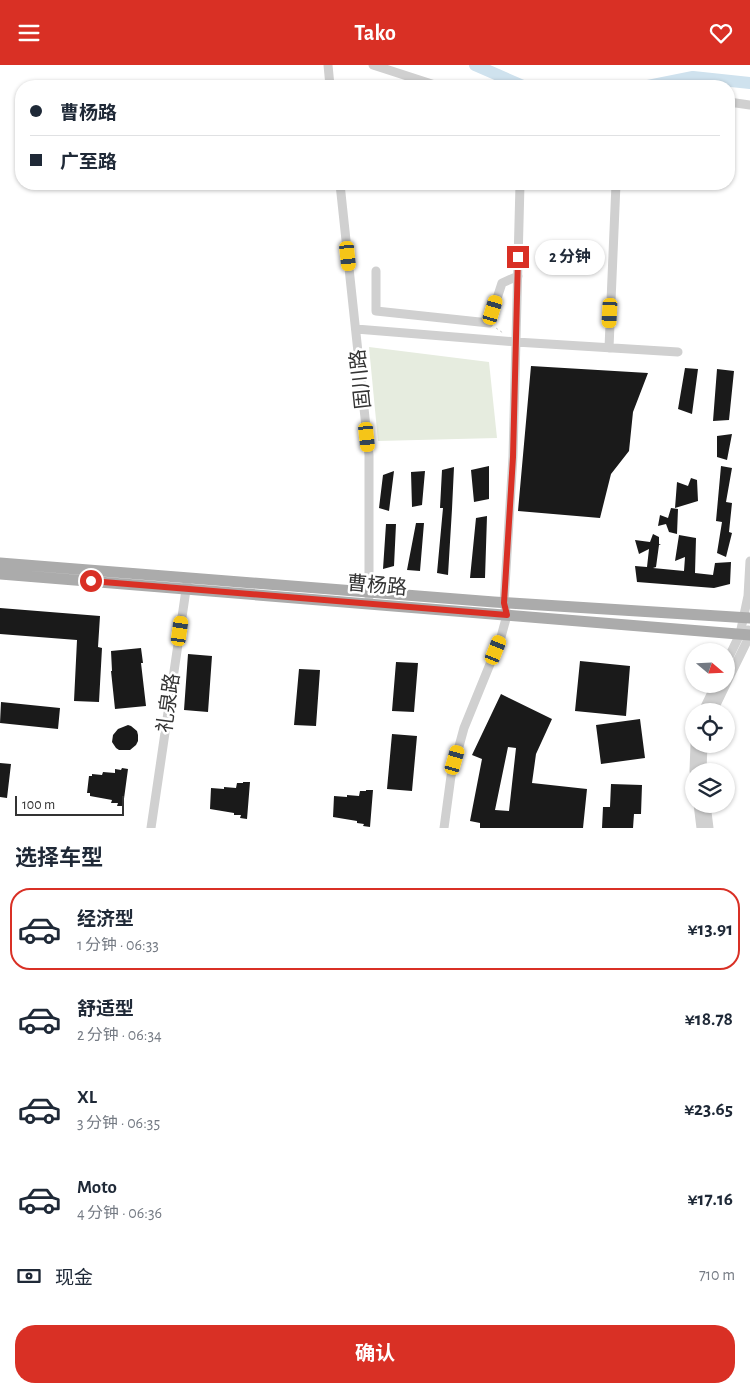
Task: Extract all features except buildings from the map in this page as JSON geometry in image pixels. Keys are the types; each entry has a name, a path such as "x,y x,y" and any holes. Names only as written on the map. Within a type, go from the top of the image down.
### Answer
{"main road":[{"name":"曹杨路","path":"0,563 187,584"},
{"name":"曹杨路","path":"0,574 187,584 369,599 507,615 747,635"},
{"name":"曹杨路","path":"369,599 504,603 747,618"}],"street":[{"path":"328,65 329,80"},
{"path":"373,65 419,80"},
{"path":"735,104 750,105"},
{"name":"固川路","path":"341,190 369,455 369,599"},
{"path":"444,828 450,776 464,728 501,637 507,615 504,603 513,457 520,190"},
{"path":"609,348 616,190"},
{"path":"376,271 376,311 489,323 502,283 518,276"},
{"path":"356,329 516,342 678,352"},
{"path":"735,663 747,635 750,561"},
{"name":"礼泉路","path":"151,828 187,584"},
{"path":"735,651 747,635"},
{"path":"699,813 701,828"},
{"path":"707,813 709,828"}],"shaded area":[{"path":"369,347 489,362 497,438 378,441"}],"waterway":[{"path":"475,65 509,80"},
{"path":"678,80 693,77 722,80"},
{"path":"735,81 750,83"}],"route":[{"path":"91,581 507,615 504,603 513,457 518,257"}]}
